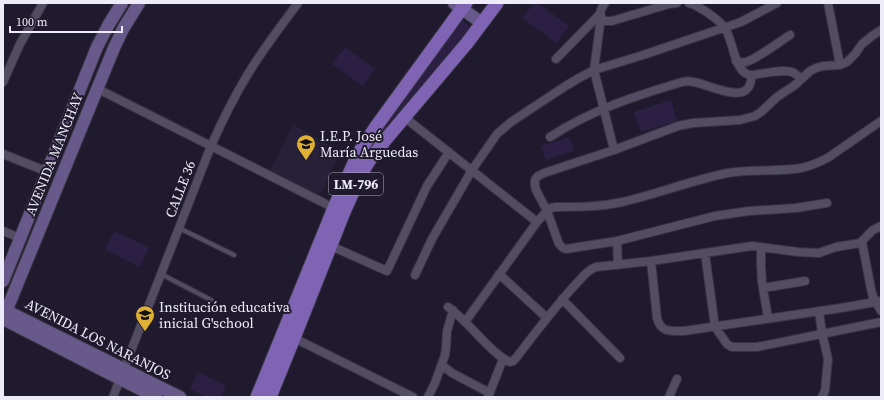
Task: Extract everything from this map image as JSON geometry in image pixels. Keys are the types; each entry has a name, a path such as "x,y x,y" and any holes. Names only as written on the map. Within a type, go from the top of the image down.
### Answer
{"main road":[{"name":"LM-796","path":"270,397 344,212 361,174 377,150 404,116 467,43 497,3"},
{"name":"LM-796","path":"257,397 352,165 367,139 461,5"}],"street":[{"path":"3,82 20,44 43,3"},
{"name":"AVENIDA MANCHAY","path":"3,281 97,47 122,3"},
{"name":"AVENIDA MANCHAY","path":"4,315 62,177 96,88 118,38 140,3"},
{"name":"CALLE 36","path":"113,397 211,146 231,103 265,48 298,3"},
{"path":"605,3 600,10 594,70 614,150"},
{"path":"600,15 603,20 612,22 669,4 677,3"},
{"path":"689,3 695,5 718,20 724,27 729,37 736,61 745,73 752,75 777,71 788,71 793,72 801,79"},
{"path":"415,275 432,239 472,170 490,144 504,128 540,102 594,70 741,22 777,3"},
{"path":"828,3 840,65"},
{"path":"461,5 482,23"},
{"path":"556,59 600,15"},
{"path":"826,203 796,208 749,211 715,216 616,241 566,249 558,244 547,211 534,184 536,178 544,173 614,150 670,129 692,123 740,120 756,116 777,97 786,92 806,74 816,68 840,65 848,62 862,44 881,30"},
{"path":"736,61 748,61 790,35"},
{"path":"550,137 566,126 603,108 686,81 738,93 745,92 749,88 752,75"},
{"path":"96,88 334,208"},
{"path":"404,116 538,222"},
{"path":"465,322 538,222 551,208 594,207 623,202 704,178 741,171 807,166 829,157 881,121"},
{"path":"331,246 386,271 427,186 449,152"},
{"path":"3,154 48,172"},
{"path":"428,397 442,365 446,348 450,308 486,344 503,359 510,362 513,361 562,299 592,268 744,247 761,247 812,253 819,252 862,242 870,232 881,226"},
{"path":"3,231 20,238"},
{"path":"616,241 618,265"},
{"path":"862,242 871,289 878,301 881,311"},
{"path":"761,247 763,288 768,318"},
{"path":"705,253 715,327 727,344 732,347 757,346 881,322"},
{"path":"651,261 658,322 662,327 672,332 715,327 878,301"},
{"path":"499,274 547,318"},
{"path":"763,288 805,281"},
{"path":"562,299 620,358"},
{"path":"819,311 828,359 825,391 822,397"},
{"name":"AVENIDA LOS NARANJOS","path":"4,315 122,374 180,397"},
{"path":"294,338 413,397"},
{"path":"442,365 452,374 489,395 503,359"},
{"name":"AVENIDA LOS NARANJOS","path":"122,374 156,397"},
{"path":"669,397 676,379"}],"lane":[{"path":"179,228 234,255"},
{"path":"161,274 211,300"}],"shaded area":[{"path":"534,3 538,3 569,26 556,43 522,18"},
{"path":"462,21 470,28 426,82 388,125 354,174 363,153 459,22"},
{"path":"345,47 375,69 363,86 332,64"},
{"path":"671,100 677,121 641,132 634,112"},
{"name":"I.E.P. José María Arguedas","path":"293,124 340,152 322,192 317,194 270,171"},
{"path":"570,137 574,151 546,160 541,146"},
{"path":"114,231 149,247 140,267 105,250"},
{"path":"198,372 226,386 221,397 206,397 190,389"}],"place":[{"name":"I.E.P. José María Arguedas","path":"306,161"},
{"name":"Institución educativa inicial G'school","path":"145,332"}]}
